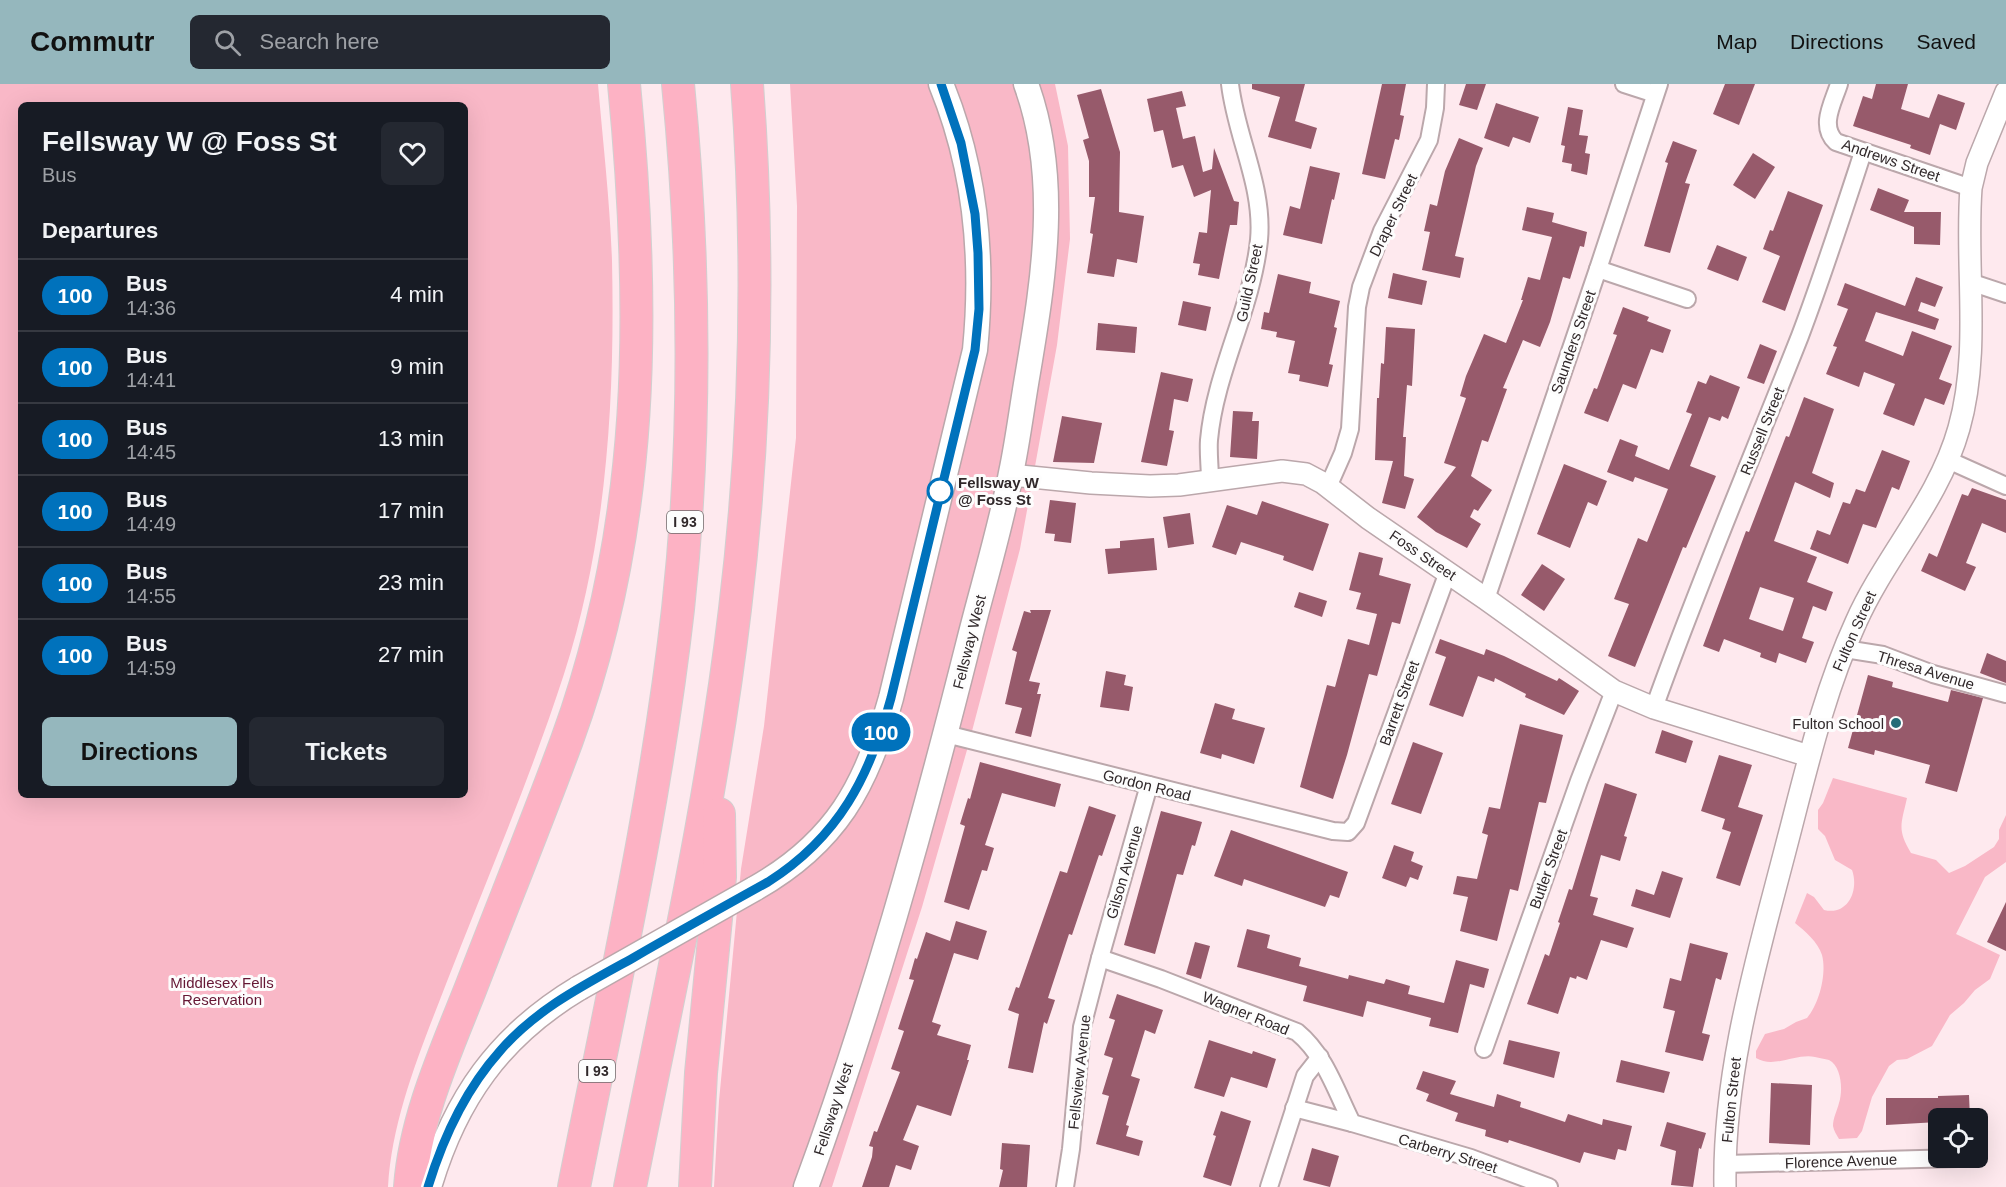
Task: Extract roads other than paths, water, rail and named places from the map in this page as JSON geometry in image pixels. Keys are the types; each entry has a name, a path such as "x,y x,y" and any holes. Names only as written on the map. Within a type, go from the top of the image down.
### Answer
{"highway":[{"path":"410,1187 421,1126 440,1066 555,771 580,700 608,601 621,532 636,393 638,328 633,185 624,84"},
{"name":"I 93","path":"574,1187 625,934 656,764 670,671 683,552 689,470 691,327 686,184 678,84"},
{"path":"630,1187 688,901 718,728 743,540 753,399 755,253 747,84"},
{"path":"695,1187 701,1073 720,877 718,728"}],"main road":[{"path":"429,1187 444,1144 460,1111 500,1050 531,1022 579,988 754,889 795,863 820,839 853,797 870,764 891,698 975,350 979,281 975,214 961,143 941,84"},
{"name":"Fellsway West","path":"806,1187 823,1143 885,949 946,734 1011,475 1037,317 1046,213 1041,134 1026,84"}],"street":[{"name":"Guild Street","path":"1210,481 1209,436 1222,381 1245,310 1260,228 1256,188 1235,114 1230,84"},
{"name":"Draper Street","path":"1328,487 1343,453 1350,429 1357,307 1362,287 1382,231 1429,140 1435,108 1436,84"},
{"path":"1624,84 1657,89"},
{"name":"Andrews Street","path":"1839,84 1827,121 1828,131 1836,142 1971,188"},
{"name":"Saunders Street","path":"1486,599 1657,89"},
{"name":"Fulton Street","path":"1725,1187 1726,1118 1735,1060 1761,941 1822,712 1845,649 1870,594 1930,495 1948,460 1962,415 1968,379 1971,188 1980,154 2006,92"},
{"name":"Russell Street","path":"1654,708 1682,630 1800,334 1863,152"},
{"path":"1598,269 1687,299"},
{"path":"1970,282 2006,294"},
{"path":"1948,460 2006,486"},
{"name":"Foss Street","path":"1011,475 1150,486 1179,485 1289,471 1312,476 1614,691 1654,708 1809,756"},
{"name":"Barrett Street","path":"1348,832 1356,823 1448,572"},
{"name":"Thresa Avenue","path":"1845,649 1883,655 1933,674 2006,694"},
{"name":"Butler Street","path":"1484,1049 1552,856 1614,691"},
{"name":"Gordon Road","path":"946,734 1333,831 1348,832"},
{"name":"Gilson Avenue","path":"1100,958 1149,785"},
{"name":"Wagner Road","path":"1100,958 1297,1032 1320,1057 1352,1123"},
{"name":"Fellsview Avenue","path":"1065,1187 1071,1149 1082,1027 1100,958"},
{"path":"1269,1187 1305,1076 1311,1065 1320,1057"},
{"path":"1294,1108 1352,1123"},
{"name":"Carberry Street","path":"1352,1123 1471,1158 1549,1187"},
{"name":"Florence Avenue","path":"1725,1164 1928,1159"}],"place":[{"name":"Fellsway W @ Foss St","path":"940,491"},
{"name":"Fulton School","path":"1896,723"}],"park label":[{"name":"Middlesex Fells Reservation","path":"222,990"}]}
